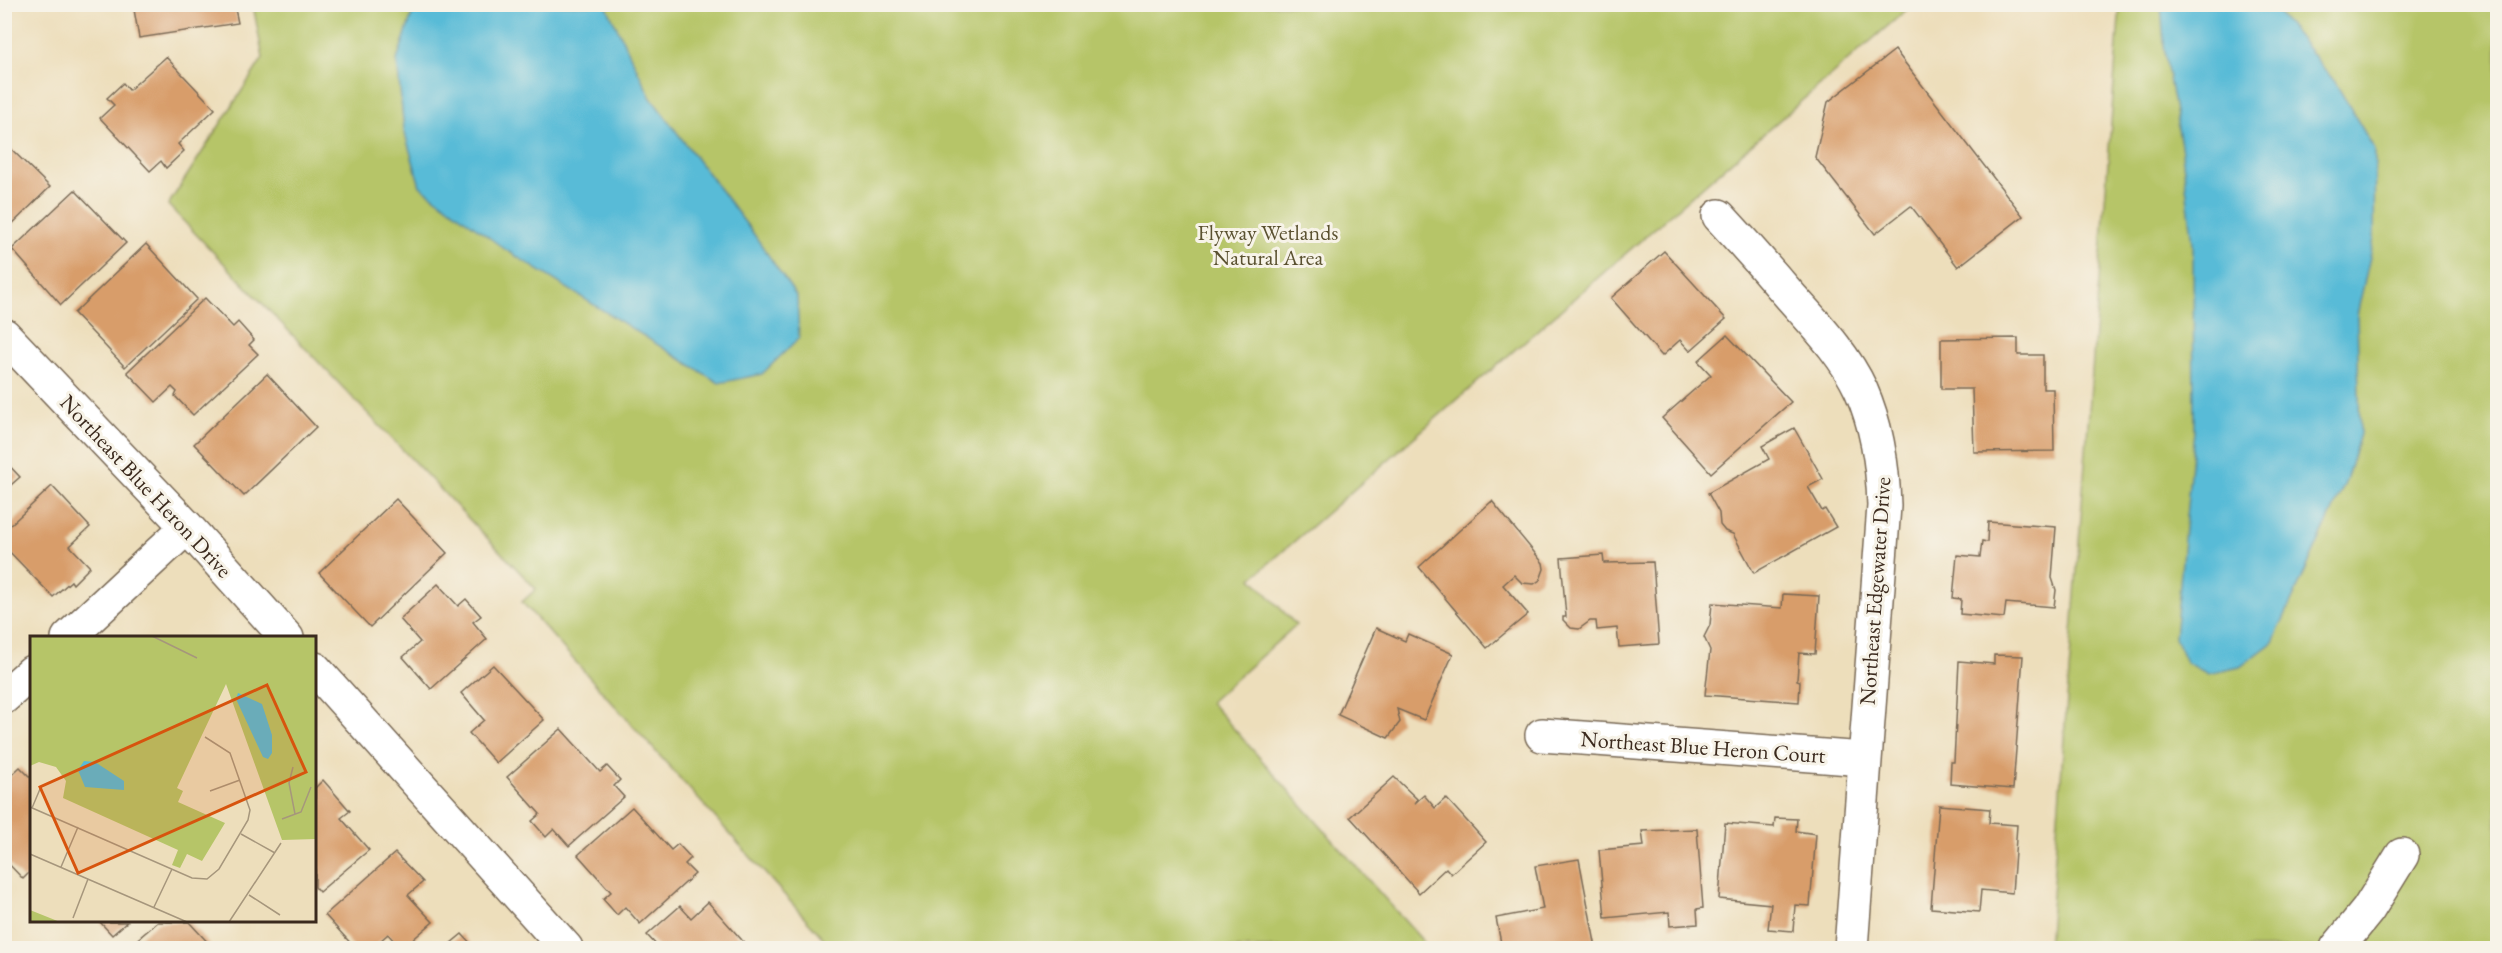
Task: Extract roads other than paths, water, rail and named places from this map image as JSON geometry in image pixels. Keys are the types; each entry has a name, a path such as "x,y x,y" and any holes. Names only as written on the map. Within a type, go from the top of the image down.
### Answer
{"street":[{"name":"Northeast Edgewater Drive","path":"1719,216 1815,324 1847,364 1860,388 1869,413 1883,466 1884,506 1851,948"},
{"name":"Northeast Blue Heron Drive","path":"4,335 187,527 285,636"},
{"path":"70,636 187,527"},
{"path":"316,670 567,948"},
{"path":"4,697 30,674"},
{"name":"Northeast Blue Heron Court","path":"1542,735 1864,759"},
{"path":"2337,948 2368,910 2402,855"}],"water":[{"path":"415,5 606,5 651,98 753,233 797,297 799,338 762,374 719,383 506,250 420,186 404,130 397,60"},
{"path":"2161,5 2272,5 2335,82 2375,150 2374,239 2357,315 2360,434 2346,481 2273,642 2240,667 2208,674 2186,662 2175,638 2194,430 2193,244 2181,145 2165,56"}],"park label":[{"name":"Flyway Wetlands Natural Area","path":"1268,244"}]}
